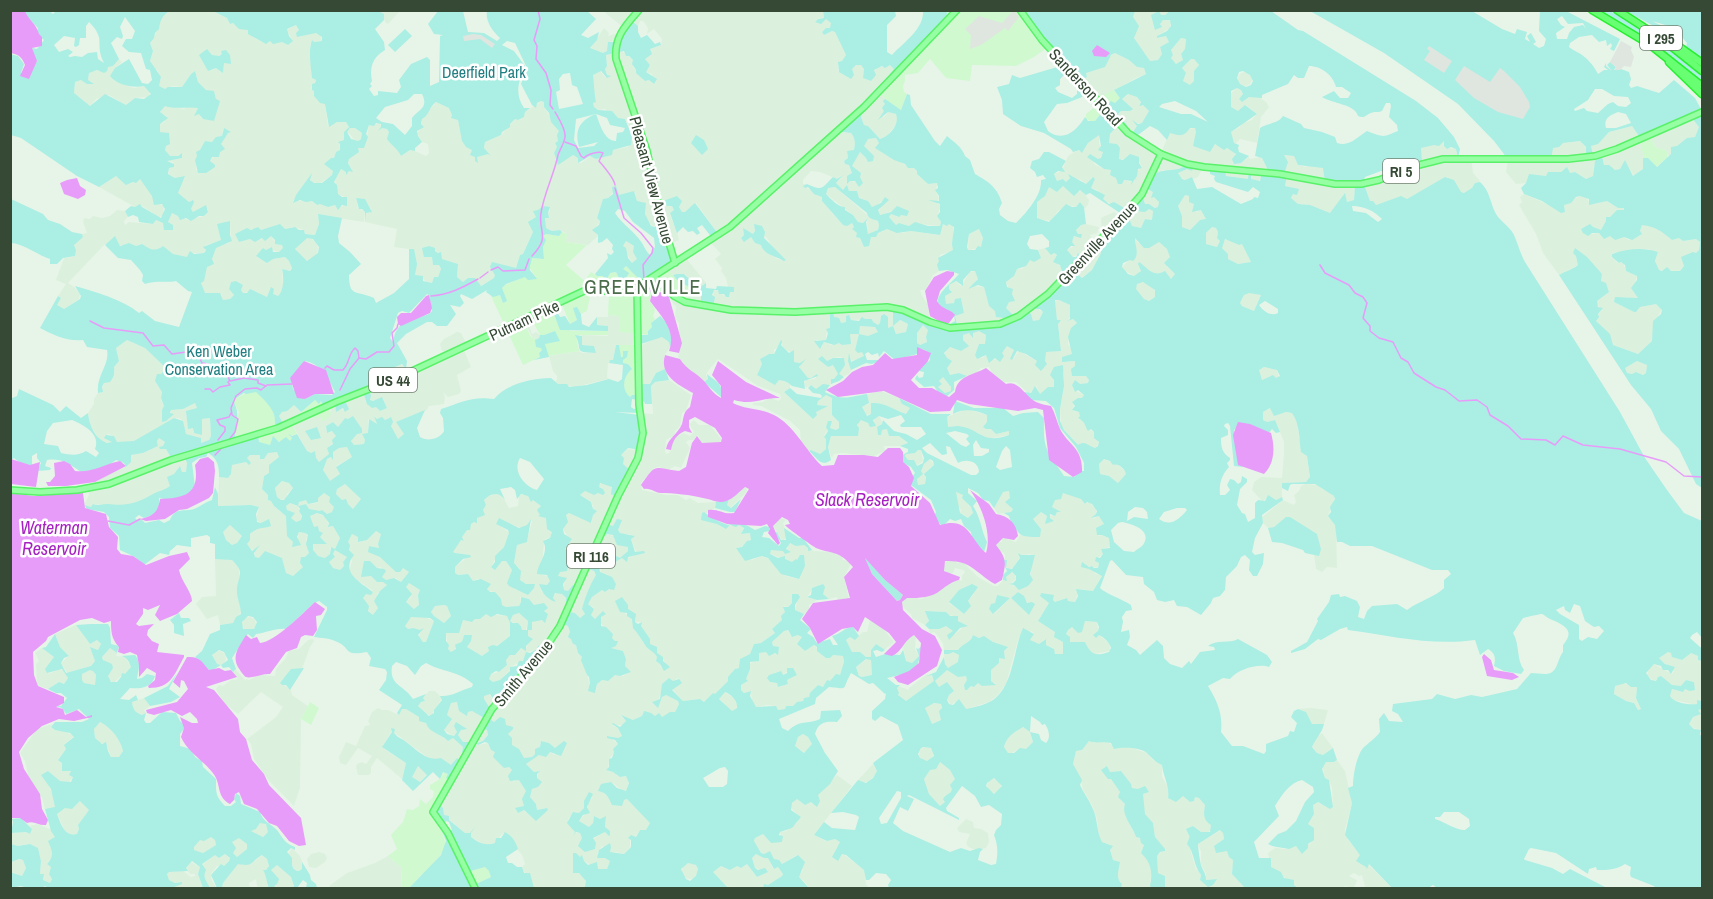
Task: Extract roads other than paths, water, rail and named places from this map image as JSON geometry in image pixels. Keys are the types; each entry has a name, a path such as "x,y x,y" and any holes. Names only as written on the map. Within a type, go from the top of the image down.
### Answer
{"highway":[{"name":"I 295","path":"1592,10 1641,38 1670,59 1699,87"},
{"name":"I 295","path":"1619,10 1657,35 1702,71"},
{"path":"1619,10 1670,39 1702,63"},
{"path":"1699,87 1702,94"}],"main road":[{"name":"Pleasant View Avenue","path":"639,10 621,31 616,46 616,59 647,148 660,212 675,263"},
{"name":"Putnam Pike","path":"10,490 40,492 91,488 115,482 171,460 273,429 395,379 586,290 622,292 640,285 730,227 864,107 957,10"},
{"name":"Sanderson Road","path":"1020,10 1042,40 1124,129 1138,141 1161,154"},
{"name":"RI 5","path":"1161,154 1186,164 1204,167 1280,174 1335,184 1361,184 1443,159 1568,159 1595,156 1702,112"},
{"name":"Greenville Avenue","path":"652,278 685,302 731,310 795,312 887,307 903,310 937,325 950,328 1000,324 1019,316 1048,294 1121,218 1142,195 1161,154"},
{"path":"671,252 675,256 685,257"},
{"name":"Smith Avenue","path":"441,821 433,812 492,709 542,654 560,627 618,496 638,458 643,432 639,405 640,285"},
{"name":"RI 116","path":"443,794 437,811 475,888"}],"water":[{"path":"10,11 25,11 42,37 42,46 32,48 37,61 29,79 20,76 25,65 23,60 11,53"},
{"path":"1097,45 1110,53 1106,57 1094,56 1092,51"},
{"path":"77,178 80,186 86,190 85,195 78,199 64,194 60,183"},
{"path":"947,271 954,272 954,275 940,291 937,301 955,315 949,323 944,324 930,316 925,291 934,277"},
{"path":"660,292 669,297 682,343 679,353 669,351 671,337 669,330 650,301 652,293"},
{"path":"429,295 432,308 430,313 401,326 398,324 397,317 401,313 411,313"},
{"path":"917,347 931,353 928,361 911,380 919,388 932,388 949,397 955,392 962,379 986,368 1006,384 1011,383 1018,386 1036,402 1051,406 1060,429 1078,452 1082,472 1073,477 1049,460 1043,410 1035,408 1018,411 969,404 957,400 950,411 930,412 884,391 838,397 826,390 843,381 852,372 873,365 885,353 892,359 917,355"},
{"name":"Slack Reservoir","path":"665,355 680,359 721,398 721,386 712,375 718,361 746,382 780,398 753,402 734,400 733,403 769,413 781,419 822,466 834,465 838,455 878,457 888,448 900,448 903,452 903,462 909,467 914,478 911,486 930,503 940,525 957,523 963,526 986,553 988,537 985,520 970,490 989,504 996,514 1005,516 1011,521 1016,527 1018,536 1014,540 1003,538 996,545 1005,561 1002,580 995,584 961,562 945,561 944,571 960,577 959,580 933,595 907,598 902,602 903,610 922,629 935,636 942,650 937,666 908,685 898,682 894,677 909,671 919,663 921,643 914,635 896,654 892,656 884,654 896,642 889,633 865,617 858,632 853,627 842,629 818,644 810,628 802,619 813,603 850,598 844,577 853,567 840,555 816,548 806,541 785,525 790,524 782,517 773,526 780,543 778,545 768,533 770,529 767,524 761,526 727,524 708,517 708,510 734,513 749,489 745,487 731,499 720,502 644,489 641,485 656,468 679,471 686,467 692,443 697,436 702,443 721,442 722,438 715,428 695,417 689,420 692,433 685,431 675,438 671,450 666,449 682,424 685,413 690,407 693,393 667,374","holes":["865,558 885,580 903,595 900,600 897,601 872,574"]},
{"path":"304,361 326,370 334,394 315,394 305,399 297,398 290,378"},
{"path":"1238,422 1250,424 1271,433 1273,455 1268,470 1264,474 1238,465 1233,435"},
{"path":"208,457 214,462 215,471 213,493 209,498 187,509 179,510 165,519 146,521 140,519 154,513 160,499 189,493 195,482 195,465 200,459"},
{"path":"11,459 30,465 40,462 36,487 11,484"},
{"path":"64,461 70,464 75,471 93,470 120,461 126,466 95,482 48,486 46,482 50,482 55,476 54,463"},
{"name":"Waterman Reservoir","path":"10,493 34,496 83,493 85,508 106,514 109,527 118,537 117,549 121,554 133,556 146,565 187,552 190,559 179,570 192,601 177,614 160,621 155,615 160,605 148,610 143,608 143,614 136,624 139,626 154,624 148,630 147,635 159,644 157,652 184,655 174,675 162,686 149,688 148,686 155,680 156,673 147,668 139,677 137,655 130,652 124,654 118,652 119,647 111,631 111,621 104,623 92,618 80,620 48,637 33,652 34,675 38,686 64,697 64,703 56,707 63,709 65,715 77,710 86,717 92,715 92,717 74,721 59,719 42,726 28,738 19,752 24,769 40,794 42,809 48,820 46,825 11,818"},
{"path":"315,602 325,609 321,615 316,616 317,630 313,636 301,637 297,648 286,652 270,674 248,677 241,672 236,656 246,635 251,639 257,637 260,643 273,638"},
{"path":"1484,654 1491,660 1494,670 1513,673 1519,677 1512,680 1487,676 1482,657"},
{"path":"187,657 198,659 209,670 219,668 225,671 231,670 237,677 206,687 214,690 238,719 240,732 246,739 252,760 264,774 269,785 301,818 306,845 299,846 289,841 277,826 269,823 257,809 244,804 239,792 235,794 230,804 223,798 215,776 188,748 181,737 184,728 180,717 192,723 198,723 190,712 182,716 171,710 154,715 147,713 146,710 177,702 188,689 184,681 181,680 180,688 173,682"}],"waterway":[{"path":"538,10 540,19 534,40 537,46 536,59 546,73 551,90 550,105 553,109"},
{"path":"532,256 541,244 542,206 565,137 563,127 555,112"},
{"path":"565,142 576,146 584,158 593,153 603,153 599,161 615,185"},
{"path":"615,188 624,218 653,248 643,265 644,279"},
{"path":"491,270 498,267 503,271 525,270 529,259"},
{"path":"1320,265 1325,273 1349,285 1355,293 1363,297 1367,303 1363,318 1370,326 1370,331 1379,338 1393,342 1401,358 1408,362 1414,373 1445,390 1459,401 1477,400 1487,407 1490,415 1508,426 1521,439 1546,440 1555,445 1563,436 1583,445 1620,449 1666,462 1684,476 1702,477"},
{"path":"480,278 488,272"},
{"path":"431,296 455,290 478,279"},
{"path":"647,283 652,293"},
{"path":"90,321 104,328 143,333 153,346 164,345 172,354 186,352 192,358 199,357 202,363 221,369 230,381 244,378 258,380 258,383 266,386"},
{"path":"325,368 327,366 334,370 343,370 355,348 359,358 366,359 377,352 389,352 394,346 392,333 398,324"},
{"path":"340,390 350,369 359,358"},
{"path":"205,389 213,392 220,387 230,385 229,381"},
{"path":"228,441 235,432 238,419 232,415 231,408 236,396 245,389 261,390 267,385 292,384"},
{"path":"218,440 225,431 225,427 217,420 229,417 231,413"},
{"path":"215,455 223,447"},
{"path":"108,521 129,525 140,519"}],"district":[{"name":"GREENVILLE","path":"643,286"}],"park label":[{"name":"Deerfield Park","path":"484,72"},
{"name":"Ken Weber Conservation Area","path":"219,360"}]}
